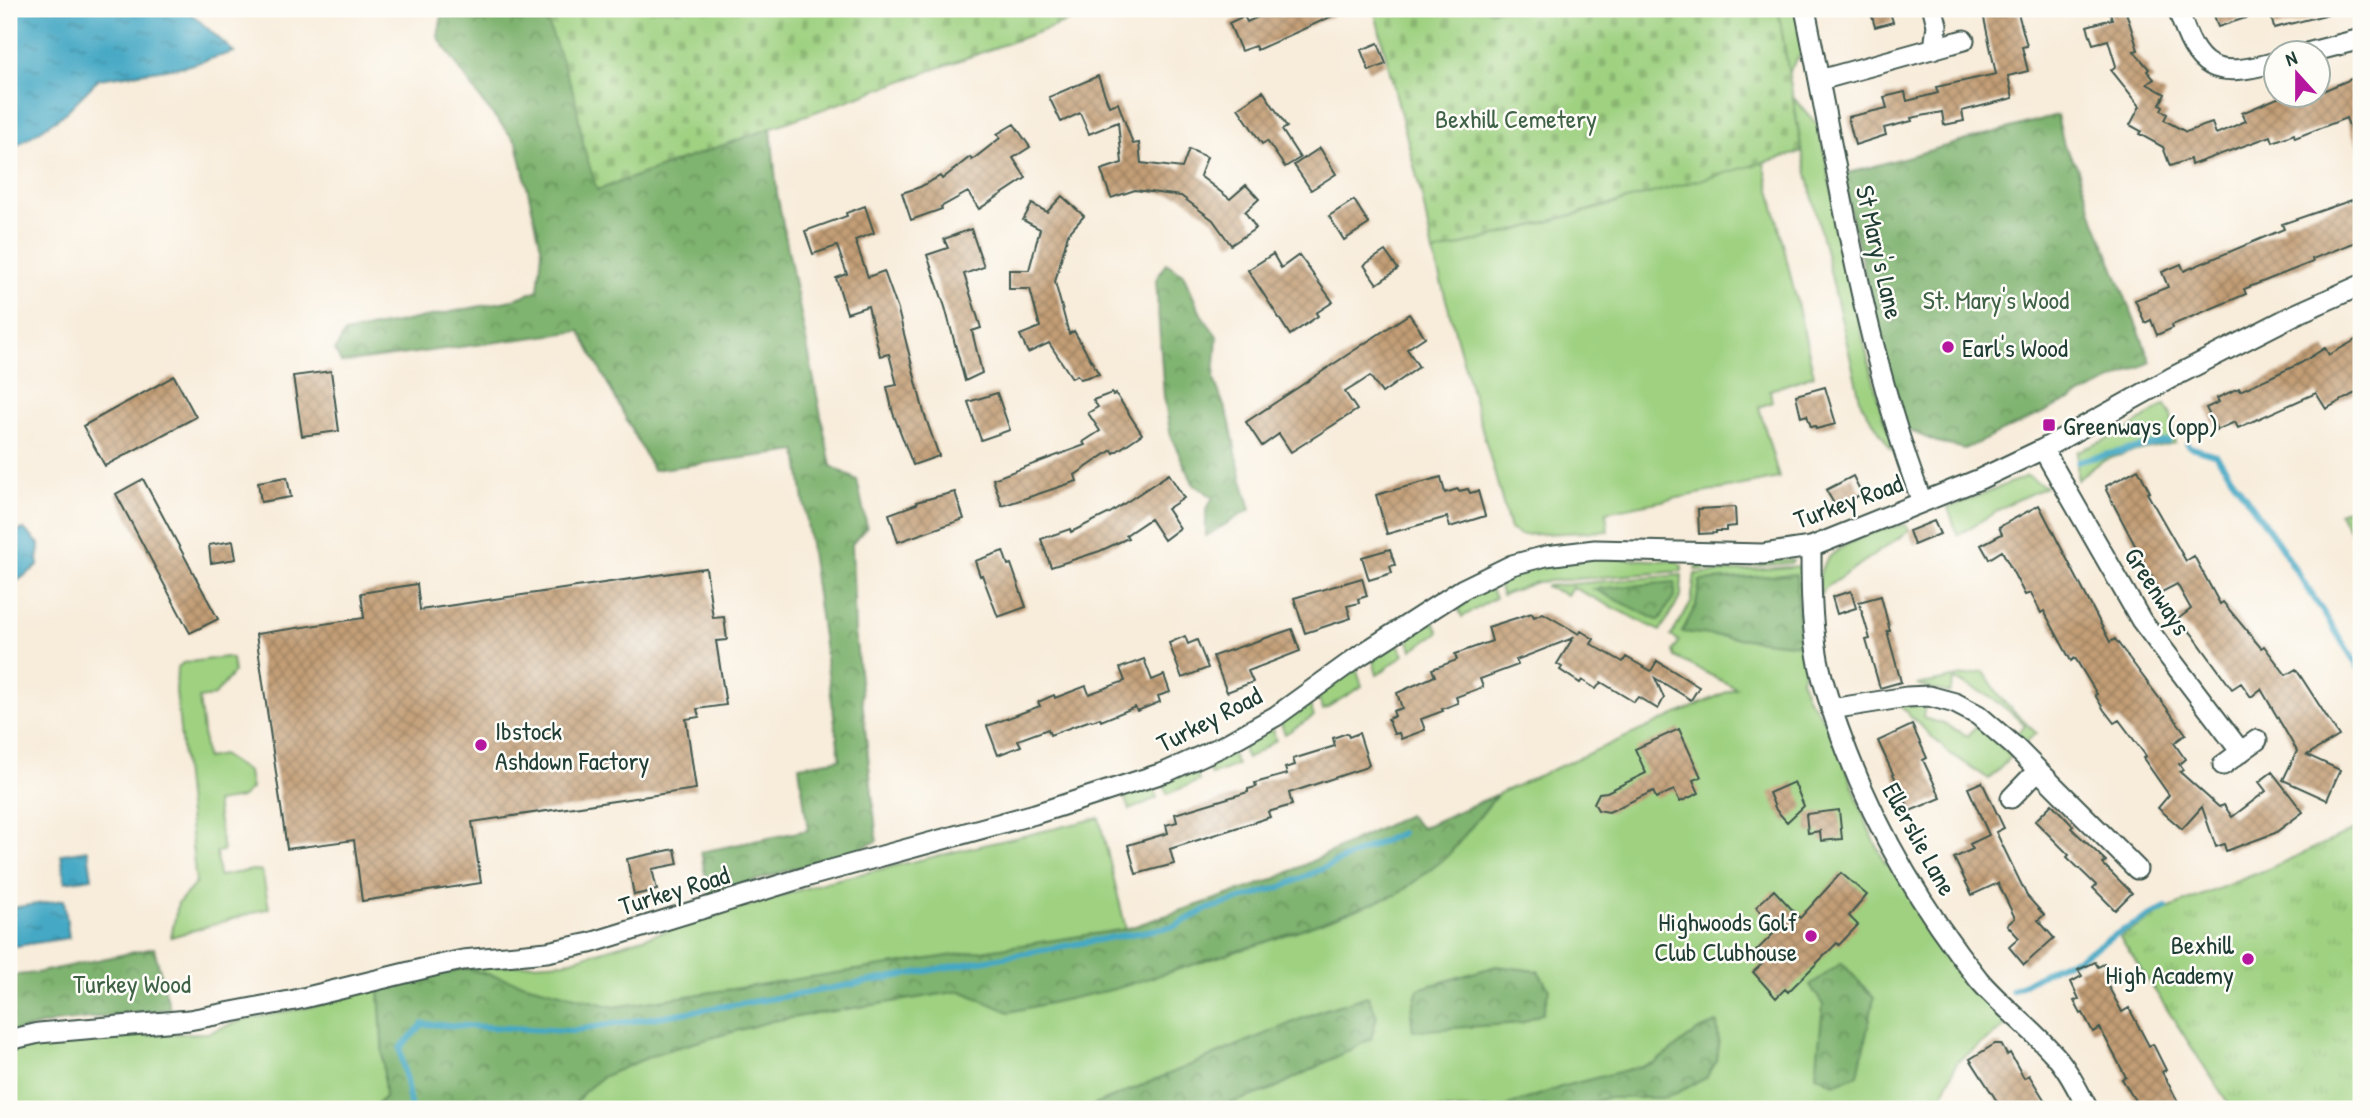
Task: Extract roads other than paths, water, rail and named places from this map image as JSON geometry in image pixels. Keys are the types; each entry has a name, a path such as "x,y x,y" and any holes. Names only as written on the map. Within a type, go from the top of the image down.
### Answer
{"street":[{"name":"St Mary's Lane","path":"1805,9 1836,176 1866,313 1899,440 1922,502"},
{"path":"1933,9 1937,25 1934,49"},
{"path":"2178,9 2185,31 2205,64 2223,71 2247,70 2262,66"},
{"path":"2332,47 2361,39"},
{"path":"1820,79 1964,40"},
{"name":"Turkey Road","path":"9,1040 38,1033 189,1020 295,1000 444,964 547,952 590,943 809,876 1035,814 1166,772 1222,747 1276,716 1359,656 1463,589 1512,565 1546,555 1595,550 1763,554 1811,547 1980,479 2043,449 2182,372 2296,314 2361,285"},
{"name":"Greenways","path":"2043,449 2141,620 2249,746 2223,765"},
{"name":"Ellerslie Lane","path":"1811,547 1812,602 1817,653 1831,709 1859,784 1888,844 1926,906 1981,982 2053,1052 2088,1109"},
{"path":"1831,709 1929,696 1955,703 1978,715 2038,770 2137,869"},
{"path":"2011,799 2038,770"}],"water":[{"path":"9,9 186,9 234,52 186,66 99,79 63,115 9,151"},
{"path":"24,529 39,544 38,566 9,587 9,534"},
{"path":"88,850 92,878 65,882 61,854"},
{"path":"64,900 69,938 9,947 9,908"}],"waterway":[{"path":"2078,461 2168,441"},
{"path":"2187,444 2216,455 2281,547 2361,671"},
{"path":"411,1109 400,1048 423,1024 571,1031 794,995 1175,926 1205,910 1284,886 1401,833"},
{"path":"2012,991 2060,964 2077,959 2118,933 2166,908"}],"place":[{"name":"Earl's Wood","path":"1948,347"},
{"name":"Greenways (opp)","path":"2049,425"},
{"name":"Ibstock Ashdown Factory","path":"481,745"},
{"name":"Highwoods Golf Club Clubhouse","path":"1811,936"},
{"name":"Bexhill High Academy","path":"2248,959"}],"park label":[{"name":"Bexhill Cemetery","path":"1516,118"},
{"name":"St. Mary's Wood","path":"1996,299"},
{"name":"Turkey Wood","path":"132,983"}]}
